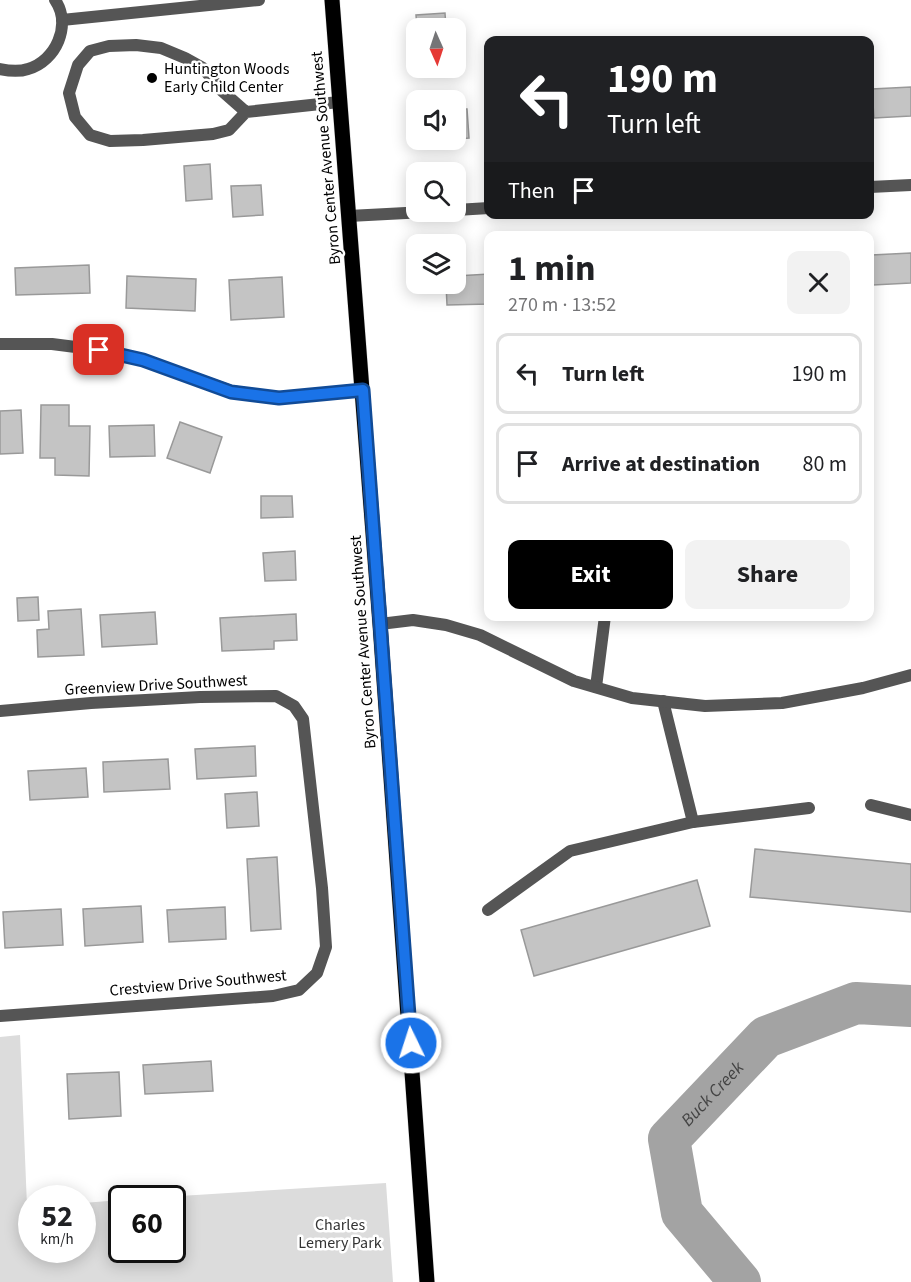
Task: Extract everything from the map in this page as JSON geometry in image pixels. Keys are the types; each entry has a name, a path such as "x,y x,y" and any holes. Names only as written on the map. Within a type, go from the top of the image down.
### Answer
{"main road":[{"name":"Byron Center Avenue Southwest","path":"332,0 363,390 427,1282"}],"street":[{"path":"0,69 13,72 28,70 42,63 53,52 61,36 62,20 55,0"},
{"path":"62,20 259,0"},
{"path":"246,112 221,90 203,68 161,48 136,45 109,46 90,51 78,65 69,93 75,117 90,135 110,141 213,134 229,130 246,112 339,102"},
{"path":"874,187 911,185"},
{"path":"466,209 484,208"},
{"path":"349,216 406,213"},
{"path":"0,344 52,344 99,350 143,360 231,392 269,397 363,390"},
{"path":"380,624 413,620 446,625 480,635 574,681 632,698 705,706 782,703 863,688 911,675"},
{"path":"596,687 604,621"},
{"name":"Greenview Drive Southwest","path":"0,711 178,698 276,696 294,706 303,720"},
{"path":"663,701 693,822"},
{"name":"Crestview Drive Southwest","path":"0,1016 273,996 299,990 317,973 326,947 322,888 303,720"},
{"path":"871,805 911,815"},
{"path":"488,910 570,851 693,822 809,808"}],"green space":[{"name":"Charles Lemery Park","path":"20,1035 26,1185 18,1185 18,1263 96,1263 96,1202 108,1201 108,1263 186,1263 186,1196 386,1183 393,1282 0,1282 0,1037"}],"building":[{"path":"445,13 445,18 416,18 416,15"},
{"path":"911,87 911,116 874,118 874,89"},
{"path":"466,109 467,109 469,138 466,138"},
{"path":"210,164 212,199 186,201 184,166"},
{"path":"261,185 263,215 233,217 231,186"},
{"path":"911,253 911,283 874,285 874,255"},
{"path":"89,265 90,293 16,295 15,268"},
{"path":"484,274 484,304 447,305 446,294 466,294 466,275"},
{"path":"127,276 196,279 195,311 126,308"},
{"path":"282,277 284,317 231,320 229,280"},
{"path":"41,405 69,405 69,426 90,426 89,476 55,475 55,458 40,458"},
{"path":"21,410 23,453 0,454 0,411"},
{"path":"180,422 222,437 210,473 167,458"},
{"path":"154,425 155,456 110,457 109,426"},
{"path":"261,496 292,496 293,517 261,518"},
{"path":"295,551 296,580 265,581 263,553"},
{"path":"38,597 39,620 18,621 17,598"},
{"path":"81,609 84,655 38,657 37,630 49,629 48,611"},
{"path":"155,612 157,644 102,647 100,615"},
{"path":"296,614 297,640 274,641 274,649 222,651 220,618"},
{"path":"255,746 256,776 197,779 195,749"},
{"path":"168,759 170,789 104,792 103,762"},
{"path":"86,768 88,797 30,800 28,771"},
{"path":"257,792 259,826 227,828 225,794"},
{"path":"755,849 911,864 911,912 750,897"},
{"path":"277,857 281,929 251,931 247,859"},
{"path":"697,880 710,926 534,976 521,930"},
{"path":"141,906 143,942 85,946 83,909"},
{"path":"225,907 226,939 169,942 167,910"},
{"path":"61,909 63,945 5,948 3,912"},
{"path":"211,1061 213,1091 145,1094 143,1065"},
{"path":"119,1072 121,1116 69,1119 67,1074"}],"waterway":[{"name":"Buck Creek","path":"740,1282 682,1213 669,1139 766,1037 856,1003 911,1006"}],"place":[{"name":"Huntington Woods Early Child Center","path":"152,78"}],"route":[{"path":"99,350 143,360 231,392 279,398 363,390 411,1043"}]}
